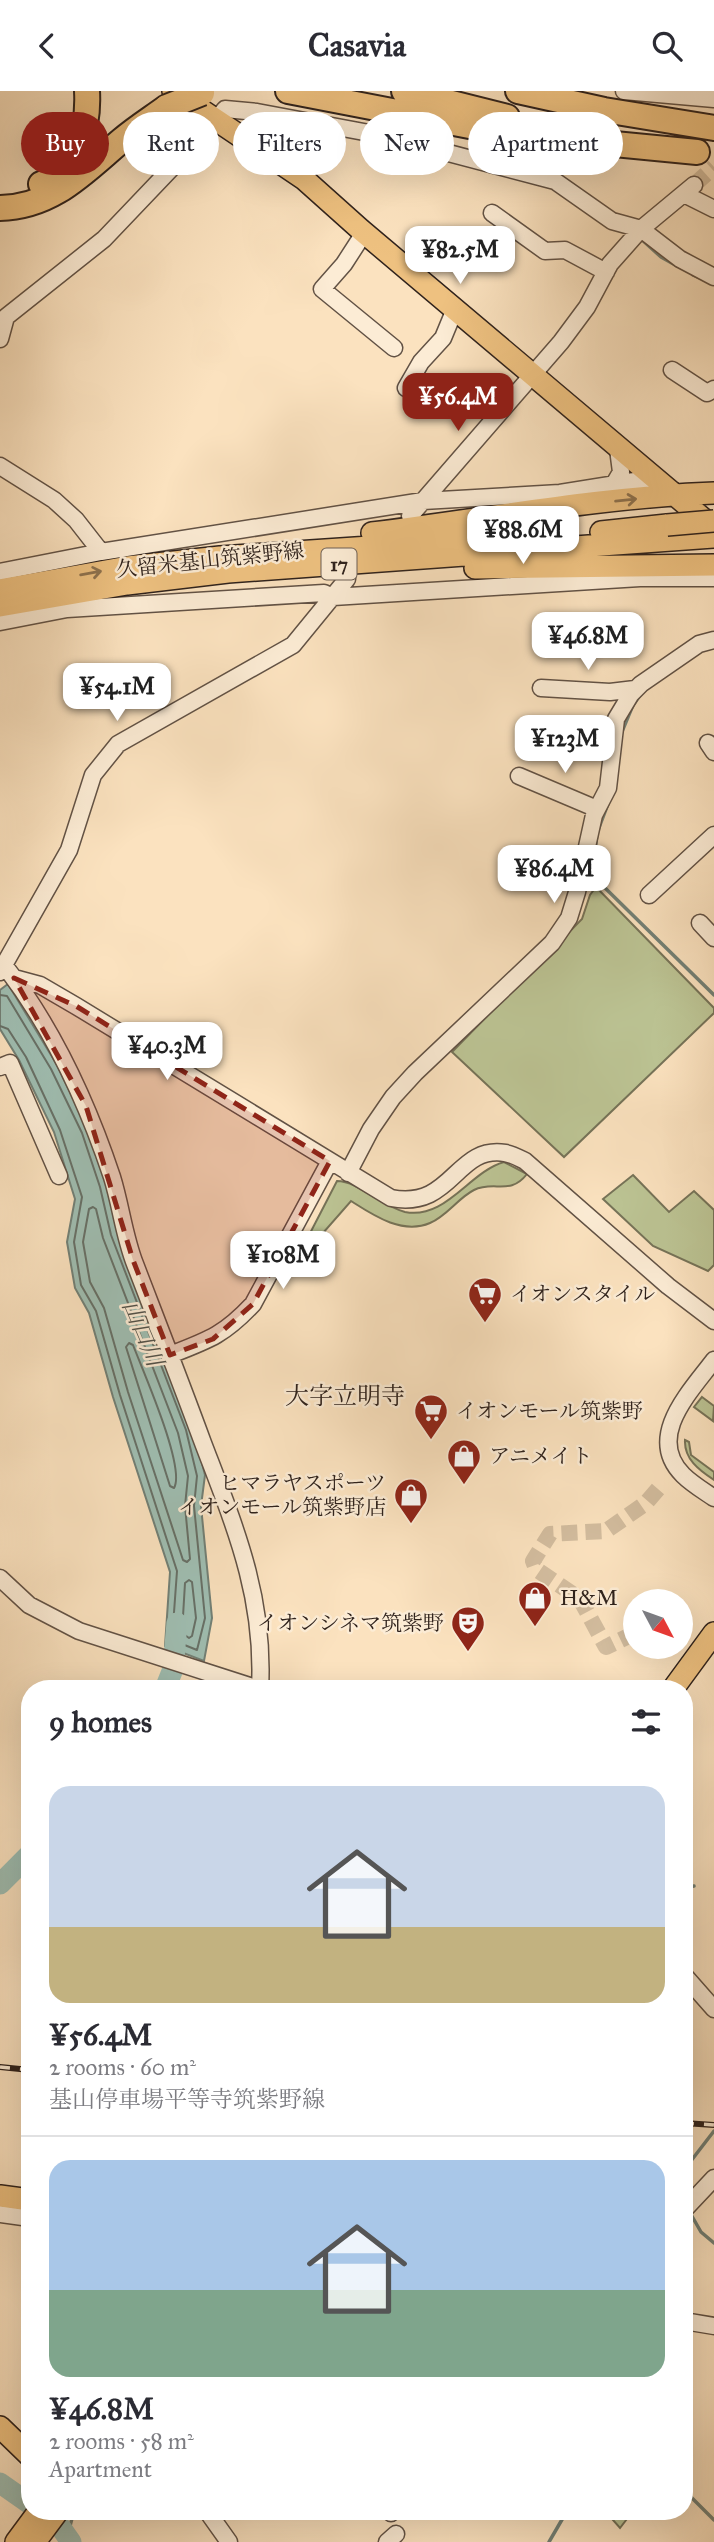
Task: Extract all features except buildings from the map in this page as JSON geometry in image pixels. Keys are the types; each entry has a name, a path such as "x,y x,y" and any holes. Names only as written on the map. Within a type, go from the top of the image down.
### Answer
{"highway":[{"path":"0,194 23,191 46,182 74,155 86,124 87,91"},
{"path":"288,91 511,134 706,153"},
{"path":"404,91 536,124 706,153"},
{"path":"517,91 604,110 714,128"},
{"path":"0,208 36,203 58,192 170,99 206,92"}],"main road":[{"path":"170,99 200,112"},
{"path":"219,121 304,179 364,233 714,528"},
{"path":"220,557 274,542 329,538 674,494 714,493"},
{"name":"久留米基山筑紫野線","path":"0,606 127,584 228,572 674,532 714,521"},
{"name":"久留米基山筑紫野線","path":"0,590 128,567 220,557 569,535 674,532 714,537"},
{"path":"322,565 386,572 463,568 714,565"},
{"path":"680,1680 714,1633"},
{"path":"0,2196 21,2199"},
{"path":"0,2427 21,2447"},
{"path":"16,2542 32,2520"},
{"path":"35,2542 51,2520"}],"street":[{"path":"624,91 714,99"},
{"path":"219,116 225,109 257,112 380,135 555,180 612,221 641,229 680,259 714,277"},
{"path":"0,339 6,317 104,239 164,175"},
{"path":"410,516 561,342 587,307 610,264 641,229 689,189 714,209"},
{"path":"492,213 545,251 565,250 606,272"},
{"path":"364,233 344,264 322,289 394,348"},
{"path":"406,388 421,362 443,338 455,309"},
{"path":"672,370 707,393 714,389"},
{"path":"614,484 621,472 618,449"},
{"path":"0,466 54,500 76,520 101,552"},
{"path":"0,572 61,564 101,552 423,501 560,493 641,480 674,494 714,483"},
{"path":"0,622 67,606 324,593 333,597 640,578 714,578"},
{"path":"6,972 69,850 93,775 118,744 293,645 347,579"},
{"path":"348,1173 371,1129 393,1097 552,943 569,918 578,892 597,809 608,787 616,719 635,689 699,644 714,640"},
{"path":"541,688 610,692 635,689"},
{"path":"519,776 597,809"},
{"path":"649,895 714,835"},
{"path":"700,923 714,938"},
{"path":"6,972 36,1010 86,1106 112,1180 133,1260 234,1525 254,1590 258,1617 259,1680"},
{"path":"6,972 40,985 76,1006 391,1198 407,1201 423,1198 439,1190 470,1160 487,1153 506,1153 525,1161 668,1286 714,1321"},
{"path":"0,1067 10,1063 59,1176"},
{"path":"170,1355 213,1339 235,1324 253,1304 330,1161"},
{"path":"714,1360 677,1409 669,1429 669,1448 674,1464 683,1475 714,1498"},
{"path":"0,1578 29,1605 57,1622 230,1680"},
{"path":"693,1985 714,2009"},
{"path":"693,2200 714,2178"},
{"path":"0,2214 21,2217"},
{"path":"693,2322 714,2326"},
{"path":"213,2520 229,2542"}],"highlighted area":[{"path":"14,978 76,1006 330,1161 253,1304 213,1339 170,1355 133,1260 86,1106"}],"green space":[{"path":"596,887 714,1008 714,1013 564,1157 452,1052 582,919 590,895"},
{"path":"504,1162 527,1174 521,1181 508,1186 488,1186 474,1190 430,1223 409,1227 398,1225 351,1201 316,1241 306,1241 337,1181 353,1185 396,1209 420,1213 445,1202 491,1167"},
{"path":"633,1175 669,1212 694,1191 714,1210 714,1265 708,1271 653,1246 603,1199"},
{"path":"702,1397 714,1406 713,1421 694,1407"},
{"path":"685,1440 689,1442 691,1455 714,1472 714,1480 690,1458"},
{"path":"613,2520 626,2520 620,2528"}],"water":[{"path":"8,984 57,1065 89,1131 107,1185 118,1232 193,1428 205,1475 201,1506 212,1618 204,1661 165,1646 170,1572 113,1397 89,1313 75,1288 67,1242 75,1199 54,1132 19,1060 0,1029 0,990"}],"waterway":[{"path":"640,238 661,257 677,266"},
{"path":"693,275 714,284"},
{"path":"621,734 633,705 641,694"},
{"path":"608,804 597,833 595,851 600,883 714,995"},
{"name":"山口川","path":"169,1680 173,1669 177,1623"},
{"name":"山口川","path":"0,1884 21,1863"},
{"path":"693,2158 714,2131"},
{"path":"693,2218 701,2232 714,2243"},
{"name":"山口川","path":"0,2483 21,2498"},
{"path":"693,2499 714,2520"},
{"name":"山口川","path":"52,2520 59,2525 71,2542"},
{"path":"67,2537 72,2520"},
{"path":"549,2542 562,2520"}],"tunnel":[{"path":"694,185 714,167"},
{"path":"623,1639 606,1647 580,1599 536,1569 533,1561 550,1534 606,1531 646,1503 658,1489"}],"railway":[{"path":"0,2067 21,2069"},
{"path":"693,2124 714,2125"}],"place":[{"name":"イオンスタイル","path":"485,1324"},
{"name":"イオンモール筑紫野","path":"431,1441"},
{"name":"アニメイト","path":"464,1486"},
{"name":"ヒマラヤスポーツ イオンモール筑紫野店","path":"411,1525"},
{"name":"H&M","path":"535,1628"},
{"name":"イオンシネマ筑紫野","path":"468,1653"}],"district":[{"name":"大字立明寺","path":"345,1396"}]}
